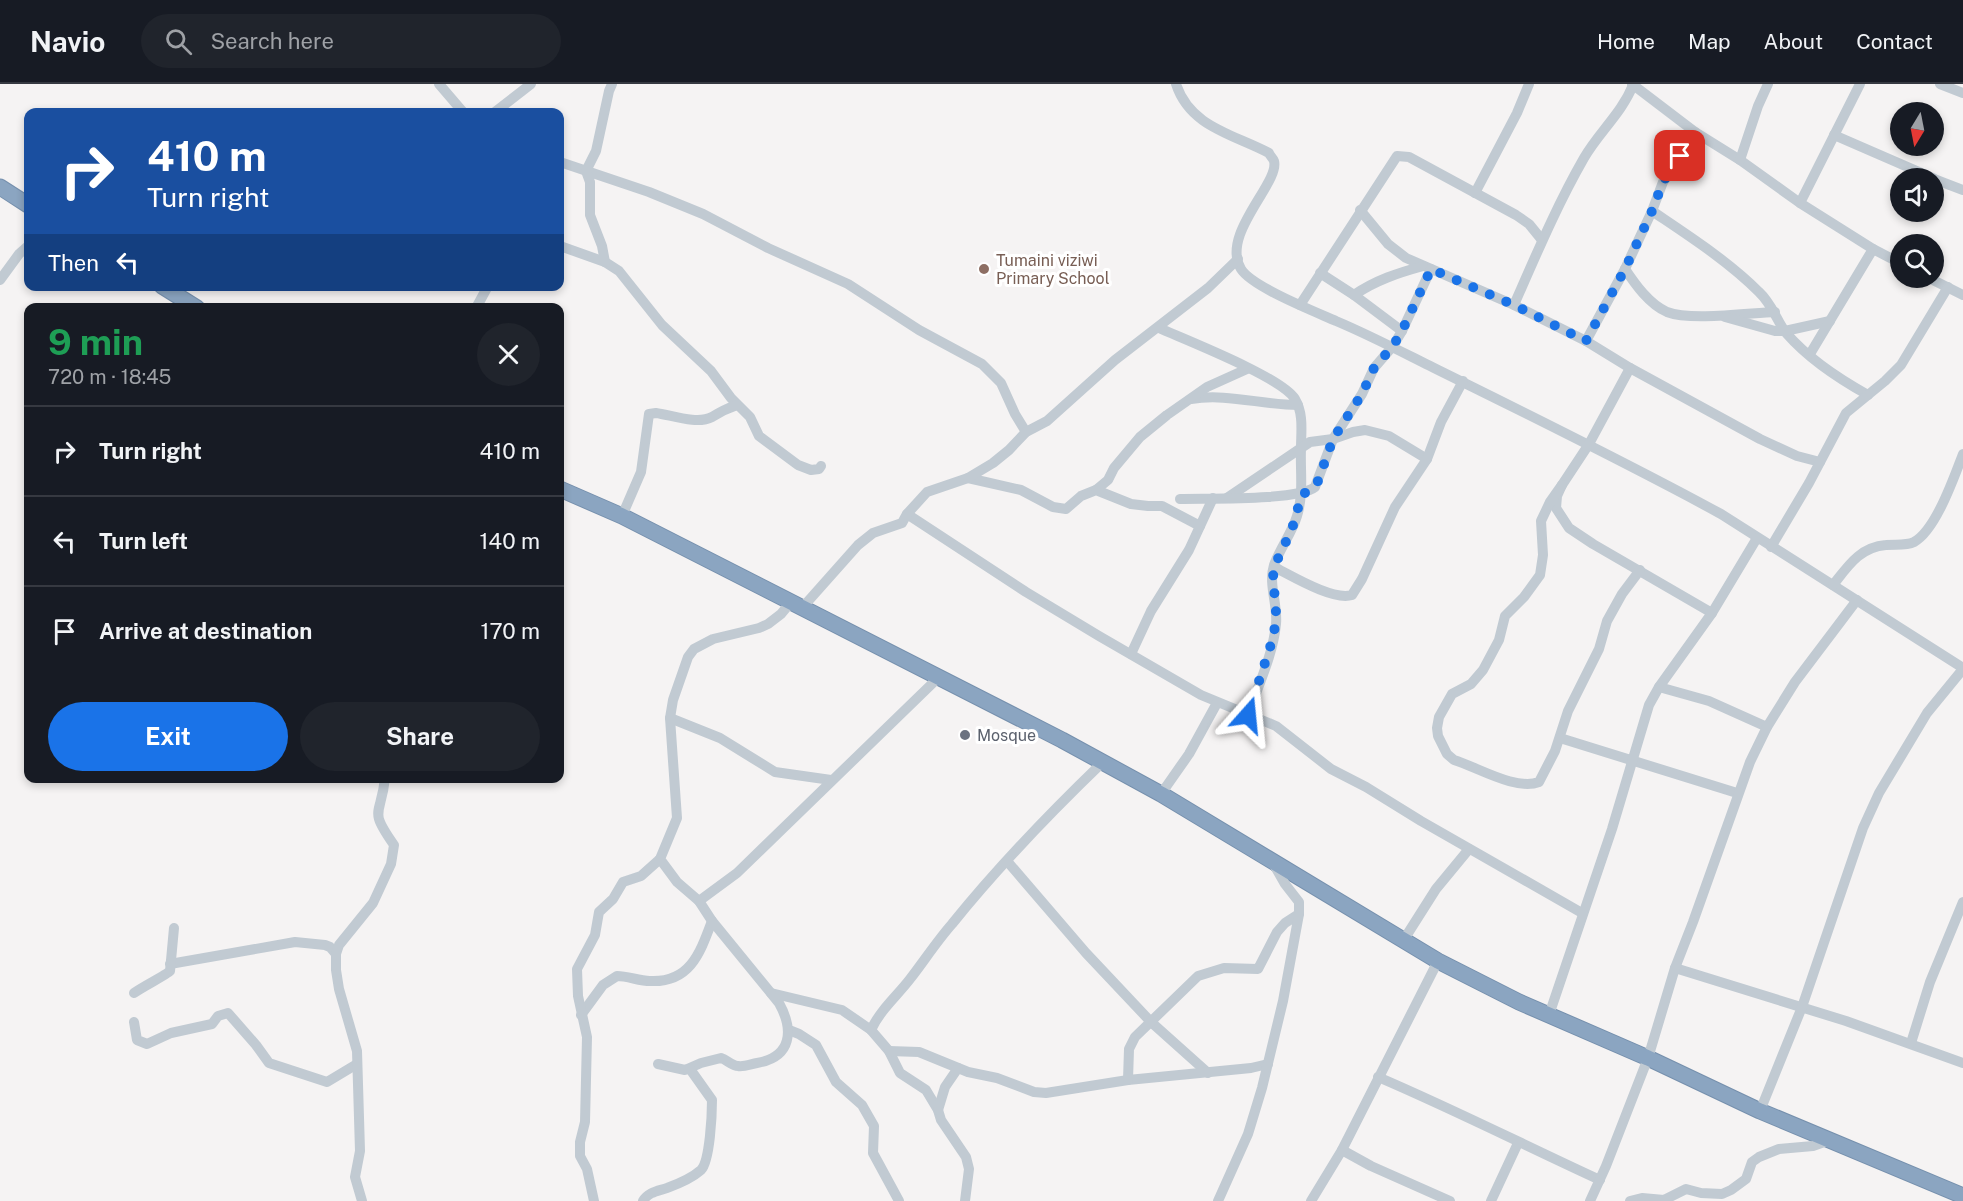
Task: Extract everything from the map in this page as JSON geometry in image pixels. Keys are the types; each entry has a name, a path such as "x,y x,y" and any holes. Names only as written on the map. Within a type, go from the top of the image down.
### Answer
{"highway":[{"path":"0,187 24,202"},
{"path":"170,291 189,303"},
{"path":"564,491 622,516 1103,762 1161,794 1438,961 1549,1015 1648,1058 1760,1111 1830,1140 1945,1196 1963,1196"}],"street":[{"path":"439,84 460,108"},
{"path":"499,108 517,90 531,84"},
{"path":"605,262 602,246 590,215 590,182 586,171 596,151 612,84"},
{"path":"1176,84 1186,104 1204,122 1269,153 1274,161 1267,183 1241,230 1238,259 1242,270 1251,279 1300,305 1393,346 1589,444 1721,514 1963,669 1927,713 1879,793 1863,828 1802,1007 1760,1111"},
{"path":"1475,193 1517,113 1529,84"},
{"path":"1514,305 1542,240 1591,146 1622,108 1633,84 1695,132 1740,160 1800,203 1890,258"},
{"path":"1740,160 1768,84"},
{"path":"1800,203 1860,84"},
{"path":"1940,84 1963,93"},
{"path":"1586,341 1625,269 1668,172 1695,132"},
{"path":"1834,135 1908,168"},
{"path":"1300,305 1397,156 1409,157 1516,215 1529,224 1542,240"},
{"path":"564,163 649,192 703,214 768,248 848,284 919,330 982,364 1006,389 1015,414 1026,432"},
{"path":"1944,183 1963,190"},
{"path":"1360,210 1388,244 1400,254 1514,305 1586,341 1630,368 1761,439 1797,456 1820,462"},
{"path":"1652,211 1708,250 1747,281 1761,293 1775,312 1785,332 1832,372 1868,396"},
{"path":"564,247 605,262 626,278 662,326 711,371 737,405 750,417 759,436 805,468 815,470 821,466"},
{"path":"1810,354 1873,249"},
{"path":"0,280 24,250"},
{"path":"594,1201 587,1169 580,1155 580,1142 585,1122 587,1037 578,996 578,965 593,941 599,912 614,899 623,882 641,876 660,859 677,818 670,718 673,700 684,667 694,649 713,639 768,624 797,605 873,533 902,523 927,492 968,478 993,463 1026,432 1047,421 1115,360 1208,288 1238,259"},
{"path":"1354,294 1388,277 1427,268"},
{"path":"1180,499 1302,494 1315,487 1328,440 1362,394 1374,368 1393,346 1402,331 1427,268"},
{"path":"1625,269 1642,292 1666,312 1689,315 1775,312"},
{"path":"1320,273 1354,294 1402,331"},
{"path":"1944,285 1963,295"},
{"path":"1771,548 1846,413 1868,396 1901,364 1948,287"},
{"path":"1719,315 1785,332 1830,321"},
{"path":"1159,328 1278,384 1290,393 1298,405 1302,425 1302,494 1292,529 1274,567 1276,610 1274,635 1248,715"},
{"path":"1630,368 1589,444 1543,516 1541,530 1543,555 1539,575 1524,597 1505,616 1499,640 1483,670 1471,684 1452,694 1443,708 1437,728 1441,743 1448,754 1454,760 1512,782 1526,785 1539,782 1543,778 1560,738 1568,711 1599,648 1607,621 1622,594 1640,570"},
{"path":"968,478 1021,490 1053,507 1066,509 1081,496 1096,490 1108,480 1114,468 1140,437 1167,415 1214,383 1247,369"},
{"path":"1274,567 1313,586 1341,596 1352,595 1362,579 1395,507 1427,459 1441,422 1463,381"},
{"path":"1190,399 1238,398 1298,405"},
{"path":"622,516 641,472 649,414 656,413 699,420 712,417 717,412 737,405"},
{"path":"1302,425 1316,437 1328,440"},
{"path":"1226,498 1310,442 1328,440 1353,432 1365,430 1389,436 1427,459"},
{"path":"1833,585 1860,553 1880,545 1908,544 1918,539 1957,484 1963,454"},
{"path":"1562,485 1557,496 1556,508 1569,528 1712,613"},
{"path":"1096,490 1131,504 1162,506 1200,526"},
{"path":"1131,654 1151,611 1183,560 1213,498"},
{"path":"908,514 1026,592 1217,703 1276,726 1318,761 1582,913"},
{"path":"1549,1015 1612,829 1644,720 1659,687 1712,613 1757,538"},
{"path":"1590,1201 1648,1058 1675,968 1737,793 1767,726 1795,682 1857,600"},
{"path":"699,901 736,873 939,677"},
{"path":"1659,687 1702,698 1767,726"},
{"path":"1161,794 1189,754 1217,703"},
{"path":"670,718 720,738 776,772 831,780"},
{"path":"1560,738 1737,793"},
{"path":"871,1030 875,1021 909,981 951,924 1007,861 1103,762"},
{"path":"362,1201 355,1177 360,1151 355,1041 336,977 336,954 339,945 374,903 391,864 394,845 381,826 376,813 384,783"},
{"path":"1403,941 1436,889 1469,849"},
{"path":"658,1064 679,1070 690,1069 715,1059 723,1059 737,1066 765,1062 783,1050 788,1040 789,1030 784,1013 771,993 712,921 699,901 677,882 660,859"},
{"path":"1218,1201 1248,1134 1268,1064 1283,1001 1299,914 1299,902 1271,860"},
{"path":"1007,861 1086,953 1151,1022 1208,1073"},
{"path":"1911,1043 1930,982 1963,902"},
{"path":"1128,1080 1129,1049 1135,1037 1198,976 1224,968 1258,969 1277,932 1285,923 1299,914"},
{"path":"581,1015 603,985 617,976 663,981 684,974 704,941 712,921"},
{"path":"134,993 148,983 168,974 174,928"},
{"path":"170,964 295,942 325,945 336,954"},
{"path":"1311,1201 1342,1150 1438,961"},
{"path":"1675,968 1802,1007 1911,1043 1963,1063"},
{"path":"771,993 842,1010 871,1030 889,1051 900,1073 926,1090 941,1120 968,1163 965,1201"},
{"path":"134,1022 136,1040 147,1044 171,1032 212,1024 218,1016 228,1013 272,1065 327,1082 357,1064"},
{"path":"789,1030 816,1045 836,1082 862,1105 874,1126 873,1153 899,1201"},
{"path":"889,1051 919,1052 958,1068 997,1078 1034,1092 1046,1093 1128,1080 1208,1073 1268,1064"},
{"path":"938,1110 945,1087 958,1068"},
{"path":"642,1201 650,1194 677,1184 701,1170 705,1162 711,1136 712,1100 690,1069"},
{"path":"1378,1077 1435,1101 1518,1143 1600,1180"},
{"path":"1630,1201 1642,1198 1664,1200 1686,1190 1722,1194 1746,1179 1752,1162 1759,1157 1779,1149 1813,1146 1830,1140"},
{"path":"1491,1201 1518,1143"},
{"path":"1342,1150 1371,1166 1450,1201"}],"place":[{"name":"Tumaini viziwi Primary School","path":"984,269"},
{"name":"Mosque","path":"965,735"}],"route":[{"path":"1248,715 1274,635 1276,623 1274,567 1292,529 1302,494 1315,487 1333,439 1362,394 1374,368 1393,346 1402,331 1431,269 1514,305 1586,341 1625,269 1668,172 1680,156"}]}
